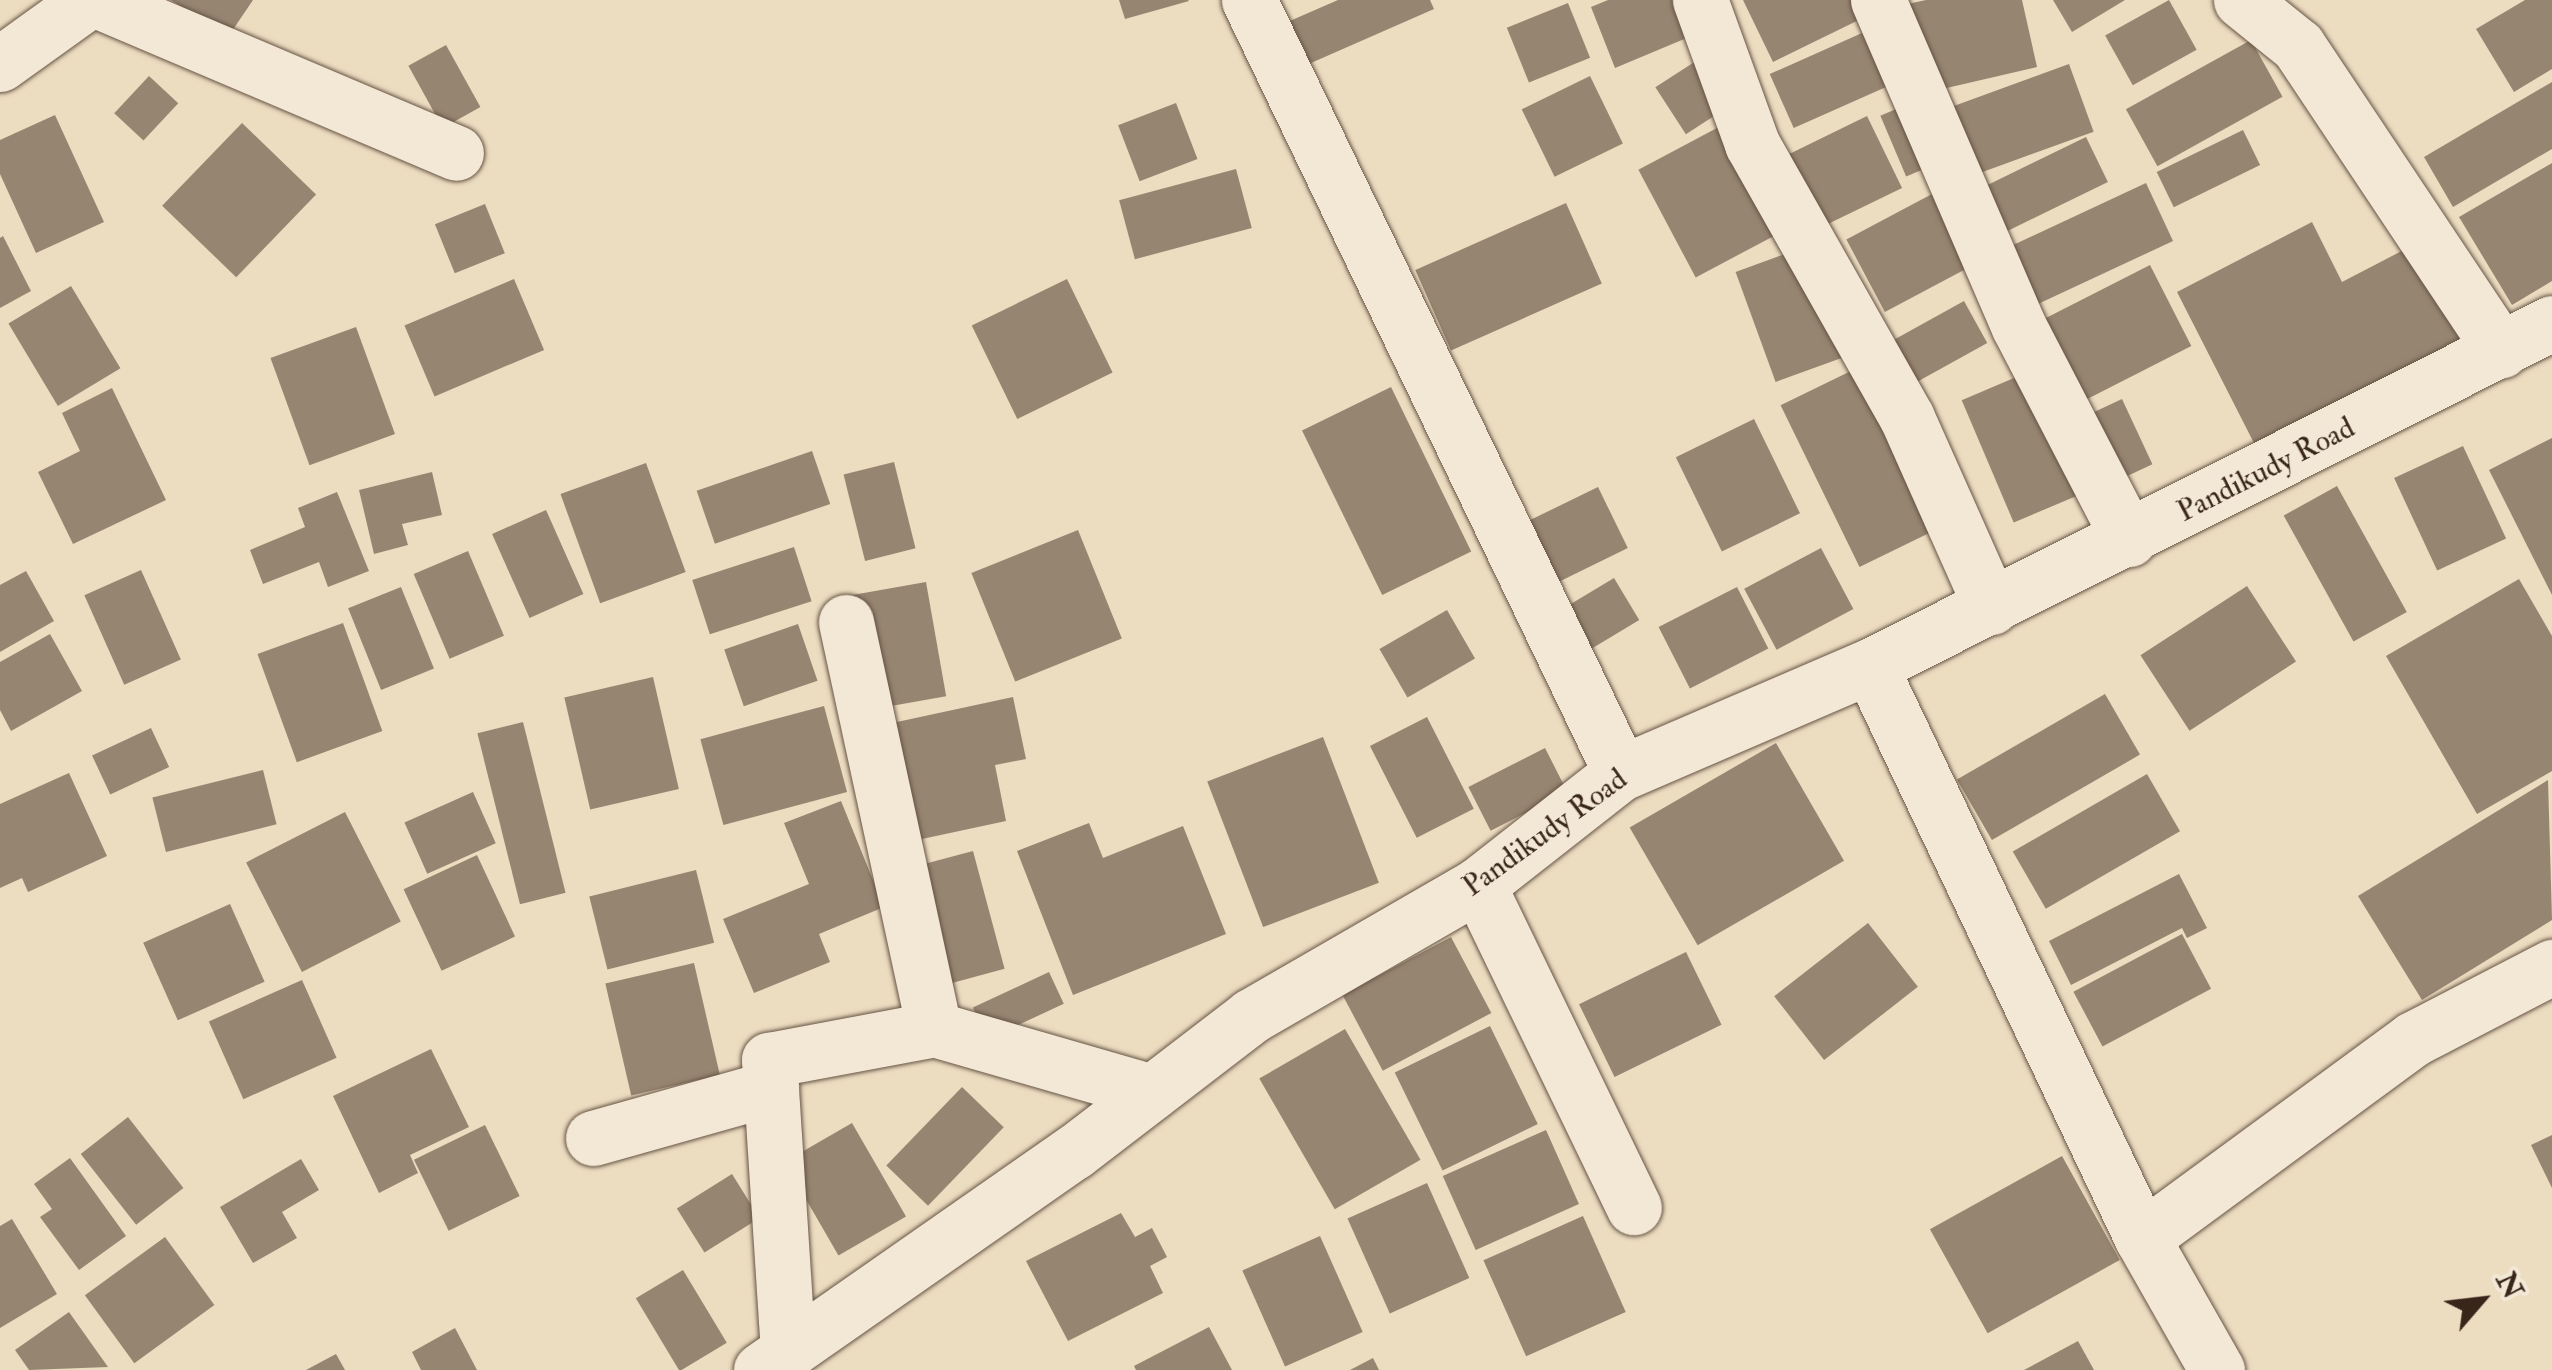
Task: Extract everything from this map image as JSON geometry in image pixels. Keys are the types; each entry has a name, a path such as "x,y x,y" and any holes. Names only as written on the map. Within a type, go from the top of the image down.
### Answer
{"street":[{"path":"0,64 93,0 456,154"},
{"path":"1249,0 1621,773"},
{"path":"1700,0 1752,144 1906,418 1991,607"},
{"path":"1878,0 2019,327 2128,539"},
{"path":"2240,0 2298,46 2501,350"},
{"name":"Pandikudy Road","path":"774,1361 1152,1092 1251,1016 1478,884 1621,773 1870,666 2552,323"},
{"path":"846,622 934,1029"},
{"path":"1870,666 2142,1238 2217,1370"},
{"path":"1478,884 1634,1207"},
{"path":"2142,1238 2413,1039 2552,967"},
{"path":"774,1361 770,1060 934,1029 1152,1092"},
{"path":"593,1138 771,1088"}],"building":[{"path":"171,0 253,0 228,37"},
{"path":"1119,0 1188,0 1189,1 1125,19"},
{"path":"1338,0 1430,0 1434,9 1295,70 1276,27"},
{"path":"1608,0 1688,0 1701,32 1615,68 1591,7"},
{"path":"1743,0 1861,0 1869,15 1773,62"},
{"path":"1926,0 2022,0 2037,67 1925,93 1903,5"},
{"path":"2053,0 2125,0 2072,32"},
{"path":"2169,0 2197,50 2133,85 2105,35"},
{"path":"2525,0 2552,0 2552,69 2514,92 2476,29"},
{"path":"1568,3 1590,58 1529,82 1507,28"},
{"path":"1862,33 1886,87 1794,128 1770,74"},
{"path":"2251,40 2283,97 2157,166 2126,109"},
{"path":"446,45 480,107 443,128 408,66"},
{"path":"1699,59 1729,106 1686,134 1655,87"},
{"path":"2069,64 2094,132 1977,174 1952,106"},
{"path":"149,76 178,103 143,141 114,113"},
{"path":"1590,76 1623,143 1555,177 1522,109"},
{"path":"2552,82 2552,149 2453,207 2424,157"},
{"path":"1176,103 1198,159 1140,181 1118,125"},
{"path":"1908,104 1934,165 1906,176 1880,116"},
{"path":"55,115 104,222 36,253 0,174 0,140"},
{"path":"1867,116 1902,188 1810,233 1775,161"},
{"path":"1732,120 1789,228 1696,277 1638,170"},
{"path":"242,123 316,195 236,277 162,206"},
{"path":"2243,130 2260,165 2174,207 2157,172"},
{"path":"2086,137 2108,182 1998,235 1976,190"},
{"path":"2552,163 2552,281 2512,305 2459,217"},
{"path":"1236,169 1252,228 1135,259 1119,200"},
{"path":"2146,183 2173,241 2032,307 2005,249"},
{"path":"1932,194 1970,266 1885,312 1846,240"},
{"path":"1566,203 1602,283 1451,351 1415,270"},
{"path":"485,204 505,253 455,273 435,224"},
{"path":"2312,222 2342,282 2417,243 2466,341 2256,447 2177,292"},
{"path":"3,236 31,291 0,308 0,238"},
{"path":"1807,246 1847,356 1776,382 1736,272"},
{"path":"2150,265 2191,346 2080,403 2039,322"},
{"path":"514,279 544,350 435,396 404,325"},
{"path":"1067,279 1113,372 1017,419 972,325"},
{"path":"71,286 120,368 58,406 8,324"},
{"path":"1964,301 1987,343 1905,389 1882,347"},
{"path":"356,327 395,434 309,465 270,358"},
{"path":"1857,368 1936,530 1860,567 1781,405"},
{"path":"2028,372 2080,494 2014,523 1962,400"},
{"path":"1391,387 1471,551 1382,595 1302,430"},
{"path":"112,388 166,500 73,544 38,472 80,451 62,413"},
{"path":"2122,399 2152,464 2111,484 2080,418"},
{"path":"1754,419 1800,513 1722,552 1676,457"},
{"path":"2552,438 2552,595 2489,470"},
{"path":"2463,446 2506,538 2437,571 2394,478"},
{"path":"812,451 830,504 715,544 697,491"},
{"path":"894,462 916,548 865,561 844,475"},
{"path":"646,463 686,572 600,603 560,494"},
{"path":"432,472 442,515 402,524 408,545 374,554 359,490"},
{"path":"2337,486 2407,612 2353,642 2284,516"},
{"path":"1598,487 1628,548 1548,587 1518,526"},
{"path":"337,492 369,571 328,587 319,562 263,584 250,550 305,527 298,508"},
{"path":"546,510 583,594 530,618 492,534"},
{"path":"1078,530 1122,638 1015,682 971,573"},
{"path":"794,547 812,601 710,634 692,580"},
{"path":"1821,548 1853,609 1777,650 1744,589"},
{"path":"468,551 504,636 450,659 414,574"},
{"path":"141,570 181,660 124,685 84,595"},
{"path":"26,571 54,621 0,652 0,585"},
{"path":"1614,578 1639,620 1584,653 1559,611"},
{"path":"2519,579 2552,636 2552,771 2477,814 2386,656"},
{"path":"926,582 946,696 868,710 848,596"},
{"path":"2247,586 2296,661 2190,731 2140,655"},
{"path":"401,587 434,669 381,690 348,608"},
{"path":"1737,587 1768,648 1690,688 1659,627"},
{"path":"1447,610 1475,658 1407,697 1379,649"},
{"path":"343,623 382,731 297,762 257,654"},
{"path":"798,624 818,681 744,706 724,649"},
{"path":"50,634 82,691 11,731 0,710 0,662"},
{"path":"653,677 679,789 590,810 564,697"},
{"path":"2105,694 2140,755 1992,840 1957,780"},
{"path":"1013,697 1026,759 995,765 1006,821 894,845 869,728"},
{"path":"824,706 847,792 723,825 700,739"},
{"path":"1427,717 1474,809 1417,838 1370,746"},
{"path":"523,722 566,893 520,904 477,733"},
{"path":"151,728 169,767 110,794 92,755"},
{"path":"1323,737 1379,883 1263,927 1207,781"},
{"path":"1776,743 1844,861 1698,945 1630,828"},
{"path":"1545,748 1567,792 1491,831 1468,787"},
{"path":"263,770 277,824 166,852 152,798"},
{"path":"69,773 107,856 28,892 22,878 0,888 0,804"},
{"path":"2147,774 2180,831 2046,909 2013,852"},
{"path":"2548,780 2552,920 2422,1000 2358,896"},
{"path":"473,792 496,843 427,874 404,823"},
{"path":"841,801 884,907 819,934 830,962 754,993 723,919 809,884 784,823"},
{"path":"345,812 401,922 302,972 246,862"},
{"path":"1089,823 1103,858 1183,826 1226,934 1073,995 1017,851"},
{"path":"973,851 1005,969 943,985 911,868"},
{"path":"477,855 515,937 442,971 404,889"},
{"path":"696,870 714,943 607,969 589,897"},
{"path":"2179,874 2207,928 2187,938 2182,928 2071,985 2049,941"},
{"path":"230,904 265,982 178,1020 143,943"},
{"path":"1868,923 1918,987 1824,1060 1774,996"},
{"path":"2182,934 2211,989 2103,1046 2073,992"},
{"path":"1451,937 1491,1013 1383,1071 1342,995"},
{"path":"1686,952 1722,1025 1615,1077 1579,1004"},
{"path":"694,963 720,1075 631,1096 605,983"},
{"path":"1049,972 1064,1004 988,1039 973,1007"},
{"path":"302,980 337,1058 243,1099 209,1021"},
{"path":"1490,1026 1538,1124 1443,1170 1395,1072"},
{"path":"1345,1029 1420,1160 1335,1209 1259,1078"},
{"path":"431,1049 469,1127 410,1155 418,1173 379,1193 333,1096"},
{"path":"962,1087 1004,1127 928,1206 886,1165"},
{"path":"128,1117 183,1188 136,1225 81,1154"},
{"path":"852,1123 906,1217 838,1256 784,1162"},
{"path":"485,1125 520,1196 449,1231 414,1160"},
{"path":"1546,1130 1579,1204 1476,1250 1443,1176"},
{"path":"2552,1135 2552,1188 2531,1145"},
{"path":"2062,1156 2120,1260 1988,1333 1930,1229"},
{"path":"70,1158 126,1236 79,1270 40,1217 52,1209 34,1184"},
{"path":"301,1159 319,1190 282,1212 297,1238 253,1263 220,1207"},
{"path":"732,1174 760,1218 704,1253 677,1208"},
{"path":"1427,1183 1469,1278 1390,1313 1348,1218"},
{"path":"1121,1213 1135,1237 1152,1228 1167,1257 1150,1266 1163,1293 1068,1341 1026,1261"},
{"path":"1583,1216 1626,1312 1526,1356 1483,1260"},
{"path":"12,1219 57,1294 0,1328 0,1226"},
{"path":"1320,1236 1363,1332 1285,1366 1242,1271"},
{"path":"165,1237 214,1305 134,1363 85,1295"},
{"path":"683,1270 727,1343 679,1370 636,1298"},
{"path":"69,1312 108,1367 29,1370 15,1350"},
{"path":"1209,1327 1232,1370 1136,1370 1134,1366"},
{"path":"455,1328 477,1370 421,1370 412,1352"},
{"path":"2078,1341 2094,1370 2024,1370"},
{"path":"336,1354 345,1370 306,1370"},
{"path":"1373,1358 1379,1370 1350,1370"}]}
